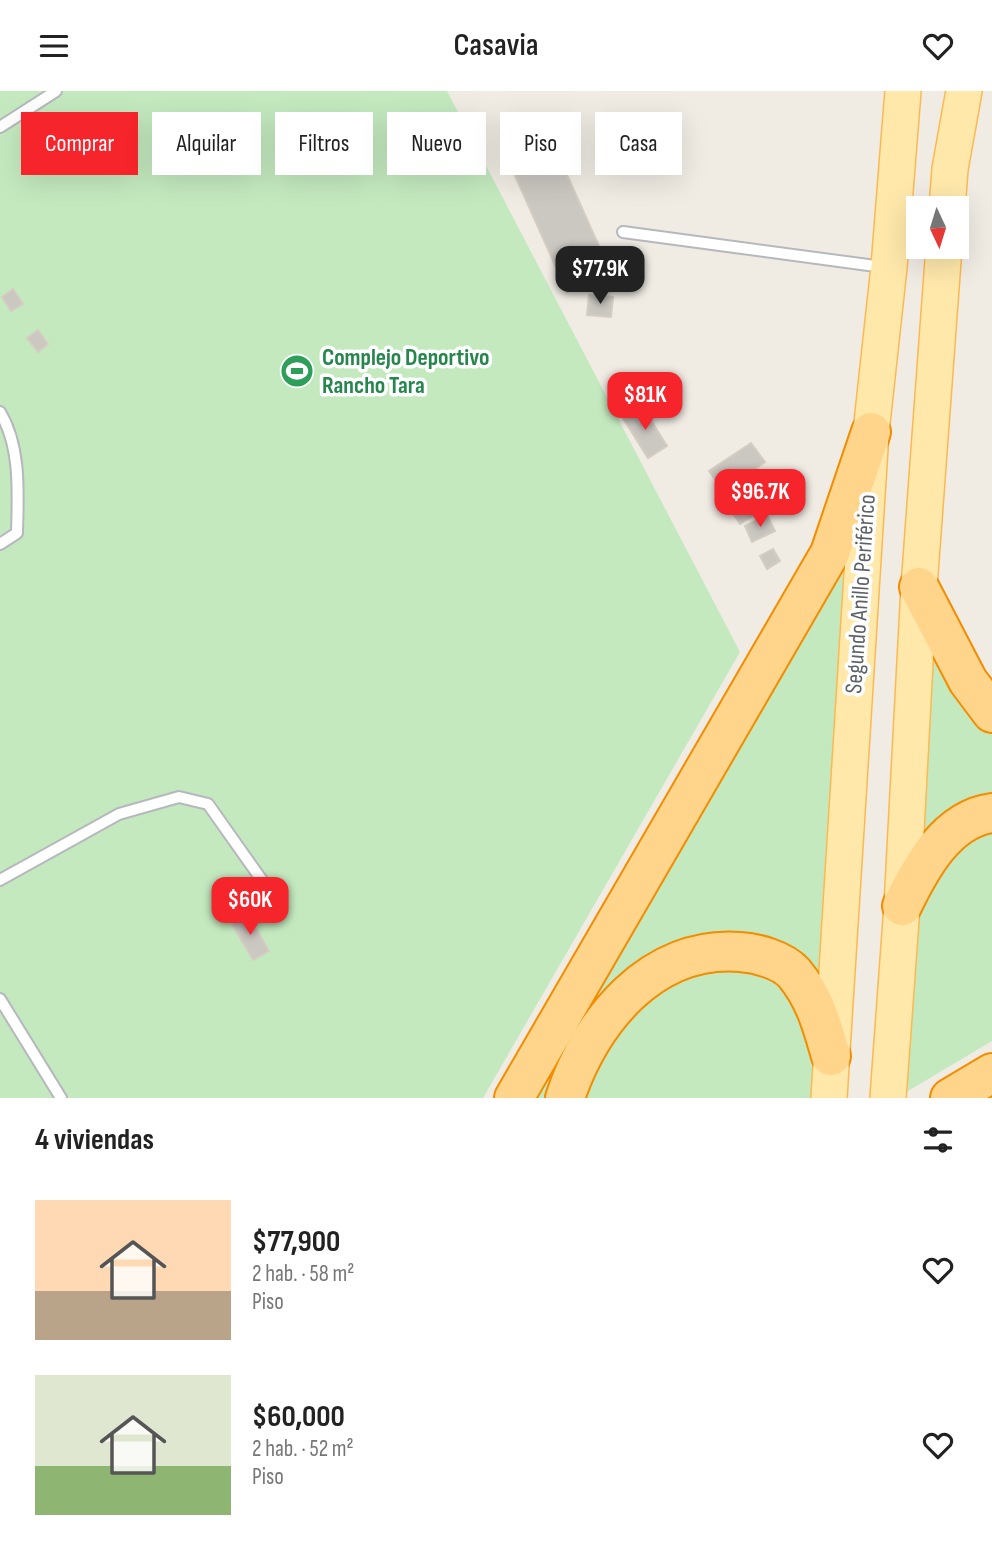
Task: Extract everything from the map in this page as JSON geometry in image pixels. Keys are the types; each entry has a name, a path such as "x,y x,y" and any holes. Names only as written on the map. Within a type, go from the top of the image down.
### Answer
{"highway":[{"path":"514,1098 830,553 871,432"},
{"path":"919,587 968,681 992,713"},
{"path":"902,906 922,866 952,831 992,813"},
{"path":"565,1098 573,1073 606,1017 642,980 680,960 720,950 757,953 792,971 814,1001 831,1055"},
{"path":"950,1098 992,1073"}],"main road":[{"path":"948,196 964,91"},
{"name":"Segundo Anillo Periférico","path":"829,1098 871,432 889,267 899,100"},
{"path":"889,1081 902,906 919,587 943,259"}],"lane":[{"path":"0,127 56,91"},
{"path":"624,232 870,268 889,267"},
{"path":"0,412 12,432 18,494 17,533 0,544"},
{"path":"0,880 119,814 179,797 208,804 266,886"},
{"path":"0,999 61,1098"}],"green space":[{"name":"Complejo Deportivo Rancho Tara","path":"0,91 447,91 458,112 387,112 387,175 486,175 486,166 740,652 483,1098 0,1098"},
{"path":"859,505 830,916 818,987 696,947 555,1098 524,1098"},
{"path":"932,625 992,728 992,804 918,855"},
{"path":"992,821 992,1041 903,1094 917,899 930,869"},
{"path":"721,960 783,978 821,1049 818,1098 575,1098 649,988"}],"building":[{"path":"515,175 567,175 611,273 567,292"},
{"path":"13,289 23,304 11,311 2,297"},
{"path":"589,295 613,297 611,317 587,315"},
{"path":"38,330 48,344 38,352 27,338"},
{"path":"642,406 667,446 648,458 623,418"},
{"path":"751,443 765,462 723,491 709,471"},
{"path":"769,472 784,496 740,524 725,501"},
{"path":"767,515 775,531 752,542 745,526"},
{"path":"773,549 780,561 767,569 760,556"},
{"path":"248,914 269,951 253,960 232,924"}],"place":[{"name":"Complejo Deportivo Rancho Tara","path":"297,371"}]}
